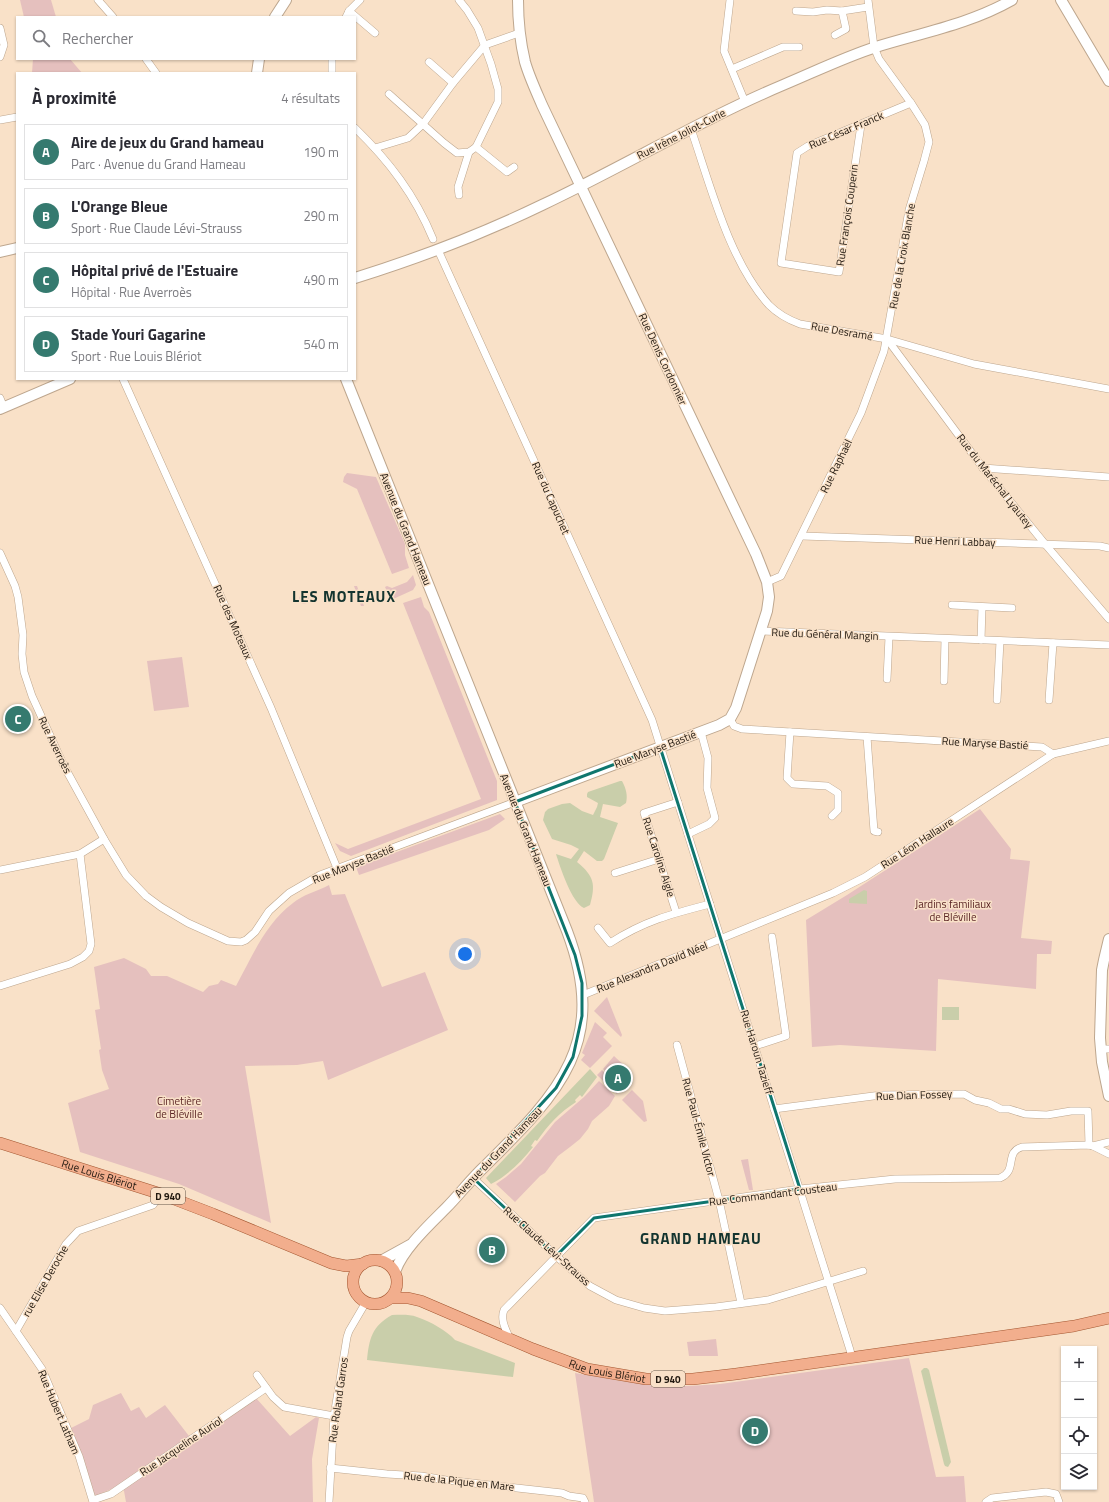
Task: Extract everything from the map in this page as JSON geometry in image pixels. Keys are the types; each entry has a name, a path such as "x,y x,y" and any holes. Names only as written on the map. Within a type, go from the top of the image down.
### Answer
{"main road":[{"name":"Rue Louis Blériot","path":"0,1143 161,1194 214,1214 331,1263 346,1266 363,1264"},
{"path":"368,1261 381,1261 392,1267 396,1276 396,1289 391,1298 382,1303 372,1304 361,1299 356,1293 353,1280 358,1268 363,1264 368,1261"},
{"name":"Rue Louis Blériot","path":"331,1263 353,1280"},
{"name":"Rue Louis Blériot","path":"396,1276 410,1293 421,1301"},
{"name":"Rue Louis Blériot","path":"391,1298 408,1298 421,1301 533,1350 587,1369 646,1379 693,1379 852,1358"},
{"name":"D 940","path":"852,1358 1074,1326 1109,1318"}],"street":[{"path":"98,0 112,16"},
{"path":"276,16 286,0"},
{"path":"348,14 360,0"},
{"path":"389,94 444,144 457,153 469,152 476,147 498,102 498,89 478,28 459,0"},
{"name":"Rue Denis Cordonnier","path":"518,0 519,33 525,62 530,76 753,547 767,582 769,597 767,611 736,708 730,719"},
{"path":"730,0 724,51 746,102"},
{"name":"Rue Irène Joliot-Curie","path":"356,278 438,250 517,217 746,102 874,47 971,19 1012,0"},
{"path":"1061,0 1109,81"},
{"path":"796,11 842,11 868,3"},
{"name":"Rue de la Croix Blanche","path":"868,3 874,47 879,59 911,103 924,125 929,142 909,210 887,339"},
{"path":"836,35 846,29 842,11"},
{"path":"356,20 375,33"},
{"path":"0,28 4,45 0,57"},
{"path":"376,148 408,138 423,124 452,83 484,45 519,33"},
{"path":"732,69 783,47 799,47"},
{"path":"147,60 155,72"},
{"path":"257,72 259,60"},
{"path":"332,60 332,72"},
{"path":"429,62 452,83"},
{"name":"Rue César Franck","path":"781,263 797,153 808,146 911,103"},
{"path":"0,120 16,117"},
{"name":"Rue François Couperin","path":"781,263 839,272 860,124"},
{"path":"356,129 376,148 403,183 423,215 433,239"},
{"name":"Rue Desramé","path":"691,129 718,209 743,266 769,305 780,314 800,324 887,339 974,364 1109,389"},
{"path":"476,147 507,172 514,167"},
{"path":"459,195 458,187 469,152"},
{"path":"0,252 16,248"},
{"name":"Rue du Capuchet","path":"438,250 649,714 660,747"},
{"name":"Rue du Maréchal Lyautey","path":"887,339 983,468 1109,619"},
{"name":"Rue Raphaël","path":"767,582 781,576 802,536 861,412 884,351 887,339"},
{"path":"1,405 67,380"},
{"name":"Rue des Moteaux","path":"123,380 271,708 337,868"},
{"name":"Avenue du Grand Hameau","path":"346,380 519,814 572,943 579,970 583,995 582,1016 577,1044 573,1057 561,1082 536,1113 412,1244 396,1267 396,1276"},
{"path":"983,468 1109,477"},
{"name":"Rue Henri Labbay","path":"802,536 1100,546 1109,548"},
{"name":"Rue Averroès","path":"0,553 15,586 18,597 23,628 22,654 24,672 32,696 64,766 104,839"},
{"path":"952,605 1012,608"},
{"path":"981,640 982,606"},
{"name":"Rue du Général Mangin","path":"761,631 1109,645"},
{"name":"Rue du Général Mangin","path":"888,679 890,637"},
{"path":"944,681 945,639"},
{"path":"997,700 1000,641"},
{"path":"1050,700 1052,643"},
{"name":"Rue Maryse Bastié","path":"104,839 126,875 146,896 181,919 228,941 241,942 246,940 255,932 269,911 289,893 320,875 720,725 730,719 734,726 742,729 1042,747 1053,754"},
{"path":"688,834 709,824 715,818 707,788 708,758 701,732"},
{"path":"790,732 787,778 793,784 827,786 838,793 838,810 832,816"},
{"path":"867,737 874,831 878,832"},
{"name":"Rue Léon Hallaure","path":"721,938 833,893 865,877 1053,754 1109,741"},
{"name":"Rue Haroun Tazieff","path":"660,747 852,1358"},
{"name":"Rue Caroline Aigle","path":"676,912 644,813 678,802"},
{"path":"0,870 80,854 104,839"},
{"path":"0,986 70,964 83,957 89,951 91,944 80,854"},
{"path":"614,873 659,859"},
{"path":"598,928 610,943 637,926 652,920 676,912 710,904"},
{"path":"754,1046 786,1036 772,937"},
{"name":"Rue Alexandra David Néel","path":"583,995 721,938"},
{"path":"1109,939 1104,960 1106,971 1105,1049 1109,1096"},
{"name":"Rue Paul-Émile Victor","path":"677,1045 719,1200 741,1304"},
{"name":"Rue Dian Fossey","path":"774,1109 881,1095 964,1094 975,1100 989,1103 1001,1109 1009,1109 1025,1114 1047,1115 1071,1111 1088,1111 1091,1145"},
{"name":"Rue Commandant Cousteau","path":"511,1340 502,1315 504,1310 594,1218 800,1189 895,1179 1000,1178 1006,1176 1010,1171 1011,1157 1014,1150 1018,1148 1091,1145 1109,1142"},
{"name":"Rue Commandant Cousteau","path":"1091,1145 1109,1154"},
{"name":"Rue Claude Lévi-Strauss","path":"473,1178 590,1286 616,1300 644,1308 665,1311 768,1300 863,1271"},
{"name":"rue Elise Deroche","path":"16,1331 66,1244 78,1231 153,1205 161,1194"},
{"name":"Avenue du Grand Hameau","path":"381,1261 412,1244"},
{"name":"Rue Roland Garros","path":"329,1502 334,1416 347,1337 366,1302"},
{"name":"Rue Hubert Latham","path":"0,1308 42,1370 79,1456 93,1501"},
{"path":"257,1375 273,1397 284,1407 334,1416"},
{"name":"Rue Jacqueline Auriol","path":"93,1501 111,1494 266,1388"},
{"name":"Rue de la Pique en Mare","path":"330,1468 421,1476 562,1493 569,1496 582,1498 585,1502"},
{"path":"986,1502 992,1498 1046,1492 1056,1494 1059,1502"}],"highlighted area":[{"path":"660,747 800,1189 594,1218 556,1256 473,1178 556,1088 573,1057 582,1016 582,983 575,955 515,802"}],"green space":[{"path":"20,0 51,0 56,16 24,16"},
{"path":"33,60 71,60 81,72 32,72"},
{"path":"347,473 376,477 405,544 405,555 409,568 392,574 357,489 343,482"},
{"path":"413,575 416,585 413,590 391,600 385,587 387,586 392,588 407,582"},
{"path":"354,586 357,586 364,606 361,606"},
{"path":"302,594 306,594 308,595 308,603 302,604 299,601 299,597"},
{"path":"421,597 424,607 429,612 497,781 497,800 351,856 340,851 335,843 348,849 481,799 403,603"},
{"path":"182,657 189,707 154,711 147,661"},
{"name":"Jardins familiaux de Bléville","path":"980,809 1011,849 1010,859 1030,861 1021,938 1052,941 1051,954 1037,954 1036,989 938,979 936,1051 840,1045 812,1047 806,920"},
{"path":"500,814 505,819 489,830 359,875 356,867"},
{"name":"Cimetière de Bléville","path":"329,885 332,895 345,894 382,987 425,972 448,1030 328,1080 323,1061 297,1065 245,1066 271,1223 179,1184 80,1152 68,1103 109,1089 102,1070 99,1050 101,1049 95,1010 100,1009 94,967 124,958 146,969 151,976 167,976 203,992 209,986 218,984 221,980 236,986 260,942 283,911 305,895"},
{"path":"607,997 622,1035 621,1037 594,1011"},
{"path":"595,1022 607,1033 603,1037 612,1046 590,1068 581,1060 585,1055 582,1053"},
{"path":"614,1056 628,1069 620,1086 603,1069"},
{"path":"602,1070 620,1088 617,1094 597,1075"},
{"path":"599,1081 615,1096 609,1106 592,1121 580,1139 558,1156 545,1173 540,1176 515,1202 496,1184 521,1164 555,1122 584,1097"},
{"path":"632,1090 643,1101 647,1121 644,1122 622,1100"},
{"path":"748,1159 753,1190 749,1190 741,1160"},
{"path":"716,1339 718,1356 689,1356 687,1342"},
{"path":"909,1358 936,1477 964,1476 966,1502 594,1502 575,1373 642,1384 685,1386 720,1384"},
{"path":"121,1393 131,1411 139,1407 146,1418 165,1405 189,1436 256,1398 290,1436 316,1417 319,1418 312,1459 313,1502 126,1502 121,1485 95,1496 71,1428 89,1419 93,1405"}],"shaded area":[{"path":"622,781 626,789 626,803 620,807 603,804 600,817 618,823 604,859 602,861 597,861 584,851 577,862 590,876 593,886 590,905 584,908 575,899 571,892 556,854 571,859 579,849 552,839 543,820 545,812 548,809 570,803 582,811 593,815 598,803 587,797 588,792"},
{"path":"864,890 867,891 867,904 849,903 849,899"},
{"path":"942,1007 959,1007 959,1020 942,1020"},
{"path":"590,1069 597,1077 582,1097 580,1095 575,1100 576,1102 555,1119 537,1141 535,1140 531,1146 533,1147 514,1168 491,1184 486,1178"},
{"path":"392,1315 411,1315 417,1317 443,1330 455,1340 515,1363 513,1377 367,1360 373,1334 385,1319"},
{"path":"924,1368 929,1370 951,1462 948,1467 944,1464 921,1371"}],"place":[{"name":"Hôpital privé de l'Estuaire","path":"18,719"},
{"name":"Aire de jeux du Grand hameau","path":"618,1078"},
{"name":"L'Orange Bleue","path":"492,1250"},
{"name":"Stade Youri Gagarine","path":"755,1431"}],"district":[{"name":"LES MOTEAUX","path":"344,597"},
{"name":"GRAND HAMEAU","path":"701,1239"}]}
